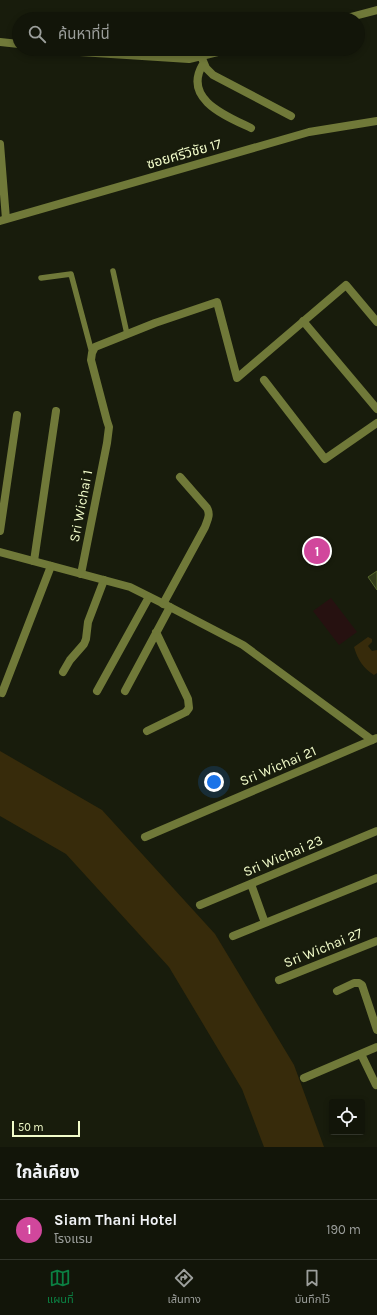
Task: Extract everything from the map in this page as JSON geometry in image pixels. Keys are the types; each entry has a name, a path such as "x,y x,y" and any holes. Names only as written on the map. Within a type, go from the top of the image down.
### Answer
{"street":[{"path":"365,13 377,10"},
{"path":"0,42 12,43"},
{"path":"134,56 189,60 202,60 212,56"},
{"path":"202,60 206,68 213,75 291,116"},
{"path":"202,60 197,82 204,98 221,114 251,128"},
{"name":"ซอยศรีวิชัย 17","path":"3,220 309,132 377,122"},
{"path":"0,144 3,220"},
{"path":"92,353 95,347 217,302 237,378 346,284 377,322"},
{"path":"303,321 377,409"},
{"name":"Sri Wichai 1","path":"82,574 109,427 91,360 92,353"},
{"path":"264,380 325,459 377,423"},
{"path":"34,561 56,411"},
{"path":"0,531 17,415"},
{"path":"125,691 156,632 167,605 205,528 208,517 209,511 207,508 180,477"},
{"path":"0,552 130,587 167,605 243,645 374,739"},
{"path":"2,693 51,566"},
{"path":"63,672 70,660 84,644 88,622 104,580"},
{"path":"98,691 149,597"},
{"path":"147,731 186,712 189,708 189,704 181,683 156,632"},
{"name":"Sri Wichai 21","path":"145,837 374,739"},
{"name":"Sri Wichai 23","path":"200,905 377,830"},
{"path":"234,936 377,878"},
{"path":"251,884 265,923"},
{"name":"Sri Wichai 27","path":"279,980 377,941"},
{"path":"336,991 354,983 359,983 362,985 377,1030"},
{"path":"304,1078 377,1047"},
{"path":"361,1054 376,1085"}],"lane":[{"path":"113,271 127,334"},
{"path":"41,278 71,274 92,353"}],"shaded area":[{"path":"331,598 357,632 339,645 313,611"},
{"path":"368,637 372,639 372,642 368,646 372,651 377,650 377,673 374,675 361,663 354,647"},
{"path":"0,751 102,810 215,934 294,1065 324,1147 264,1147 242,1089 169,967 66,854 0,816"}],"building":[{"path":"377,571 377,590 368,577"}],"place":[{"name":"Siam Thani Hotel","path":"317,551"}]}
